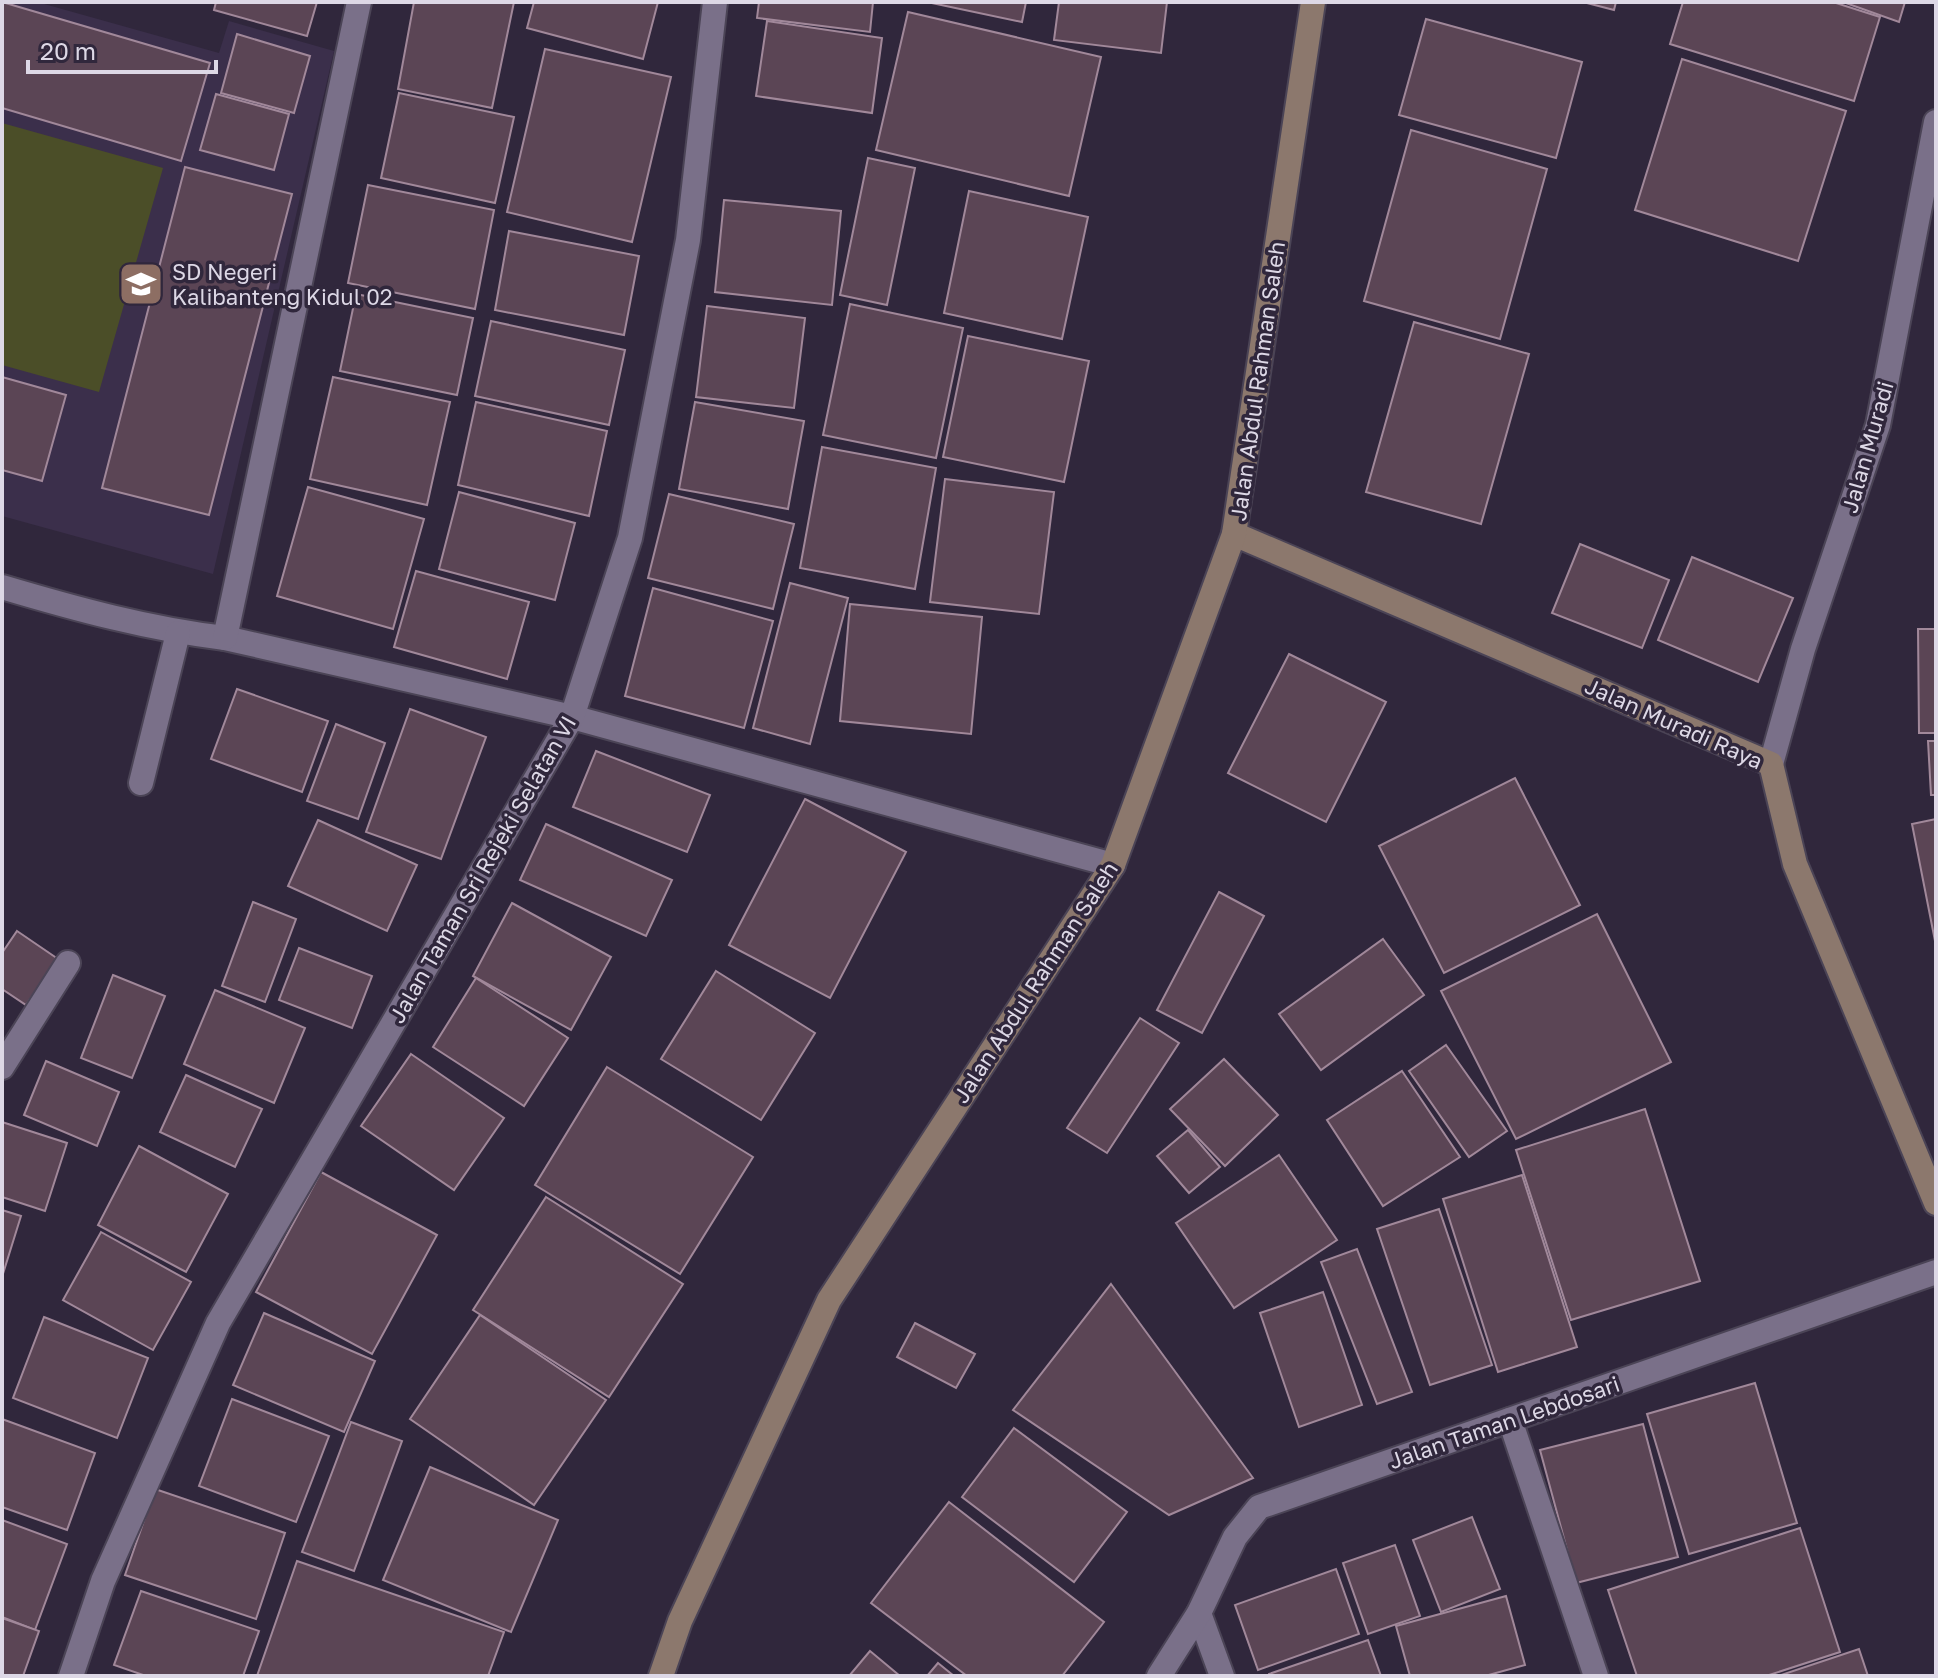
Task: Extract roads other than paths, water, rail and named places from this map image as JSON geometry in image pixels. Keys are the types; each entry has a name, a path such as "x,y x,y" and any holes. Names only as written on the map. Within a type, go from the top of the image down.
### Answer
{"street":[{"path":"225,638 359,2"},
{"name":"Jalan Taman Sri Rejeki Selatan VI","path":"71,1676 103,1581 218,1323 572,717 633,523 688,240 715,2"},
{"name":"Jalan Abdul Rahman Saleh","path":"661,1676 680,1621 829,1300 1113,865 1234,534 1313,2"},
{"name":"Jalan Muradi","path":"1771,764 1803,649 1878,425 1936,123"},
{"name":"Jalan Muradi Raya","path":"1234,534 1771,764 1795,864 1936,1203"},
{"path":"2,587 95,615 178,633 225,638 572,717 1113,865"},
{"path":"141,783 178,633"},
{"path":"2,1067 68,963"},
{"name":"Jalan Taman Lebdosari","path":"1159,1676 1199,1613 1235,1537 1259,1507 1936,1272"},
{"path":"1510,1420 1596,1676"},
{"path":"1199,1613 1222,1676"}],"place":[{"name":"SD Negeri Kalibanteng Kidul 02","path":"141,284"}]}
